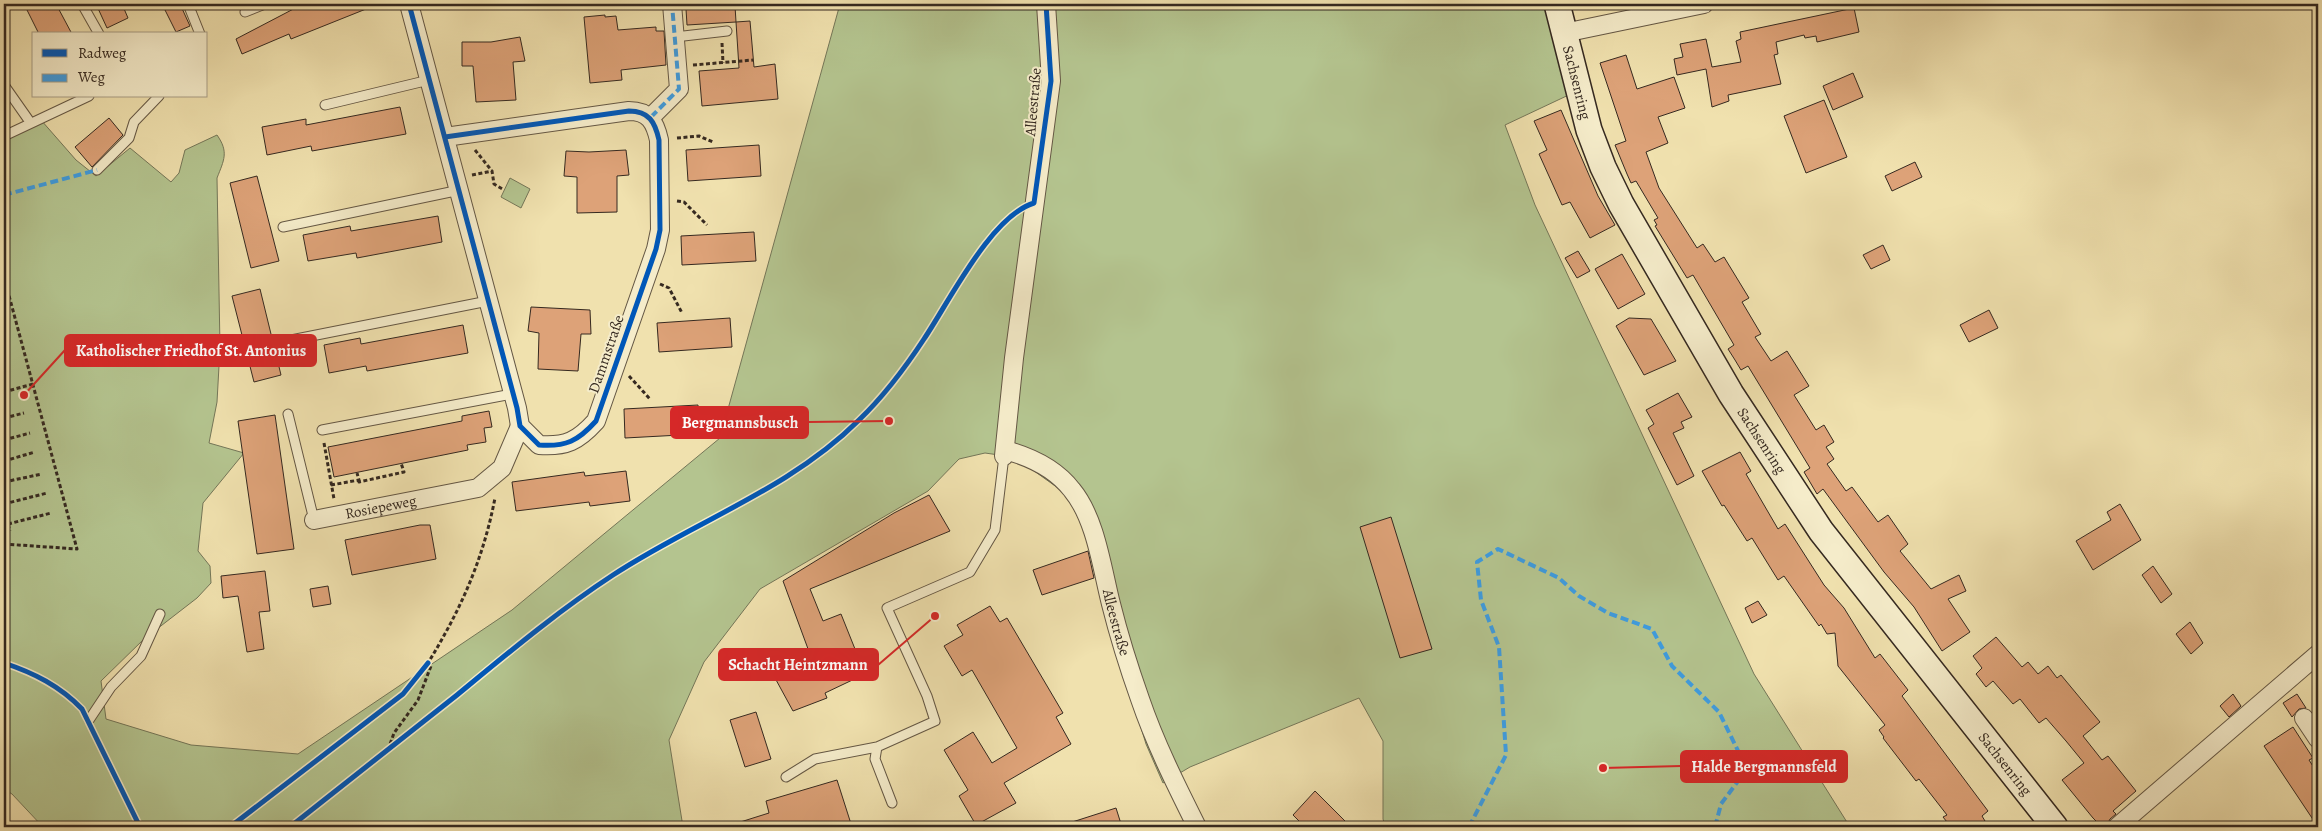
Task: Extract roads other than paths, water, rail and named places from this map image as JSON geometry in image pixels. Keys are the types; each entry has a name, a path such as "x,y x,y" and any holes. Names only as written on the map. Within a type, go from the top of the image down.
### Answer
{"street":[{"path":"409,4 460,190 520,426"},
{"path":"445,137 629,111 640,111 651,117 679,89 672,4"},
{"name":"Alleestraße","path":"1046,4 1050,81 1014,358 1005,453 1026,456 1046,466 1072,490 1082,505 1095,540 1112,606 1140,700 1164,761 1196,827"},
{"name":"Sachsenring","path":"1557,4 1589,130 1603,167 1621,204 1731,394 1821,531 2055,827"},
{"path":"1564,33 1704,4"},
{"name":"Dammstraße","path":"520,426 539,445 556,446 581,437 596,421 656,249 660,230 659,140 651,117"},
{"name":"Rosiepeweg","path":"314,520 478,488 502,468 520,426"},
{"path":"2116,827 2318,654"},
{"path":"2304,718 2318,739"}],"lane":[{"path":"82,4 98,32"},
{"path":"188,4 199,32"},
{"path":"245,12 265,4"},
{"path":"675,37 727,31"},
{"path":"325,105 430,80"},
{"path":"4,84 30,122"},
{"path":"4,136 30,122 64,110 85,98"},
{"path":"97,170 129,138 134,122 157,98"},
{"path":"283,227 460,190"},
{"path":"286,341 488,301"},
{"path":"322,430 512,394"},
{"name":"Rosiepeweg","path":"288,414 314,520"},
{"path":"786,777 815,758 877,747 935,721 927,696 887,608 970,572 995,530 1005,453"},
{"path":"89,720 111,687 141,656 160,614"},
{"path":"877,747 876,759 892,803"}],"place":[{"name":"Katholischer Friedhof St. Antonius","path":"24,395"},
{"name":"Bergmannsbusch","path":"889,421"},
{"name":"Schacht Heintzmann","path":"935,616"},
{"name":"Halde Bergmannsfeld","path":"1603,768"}]}
